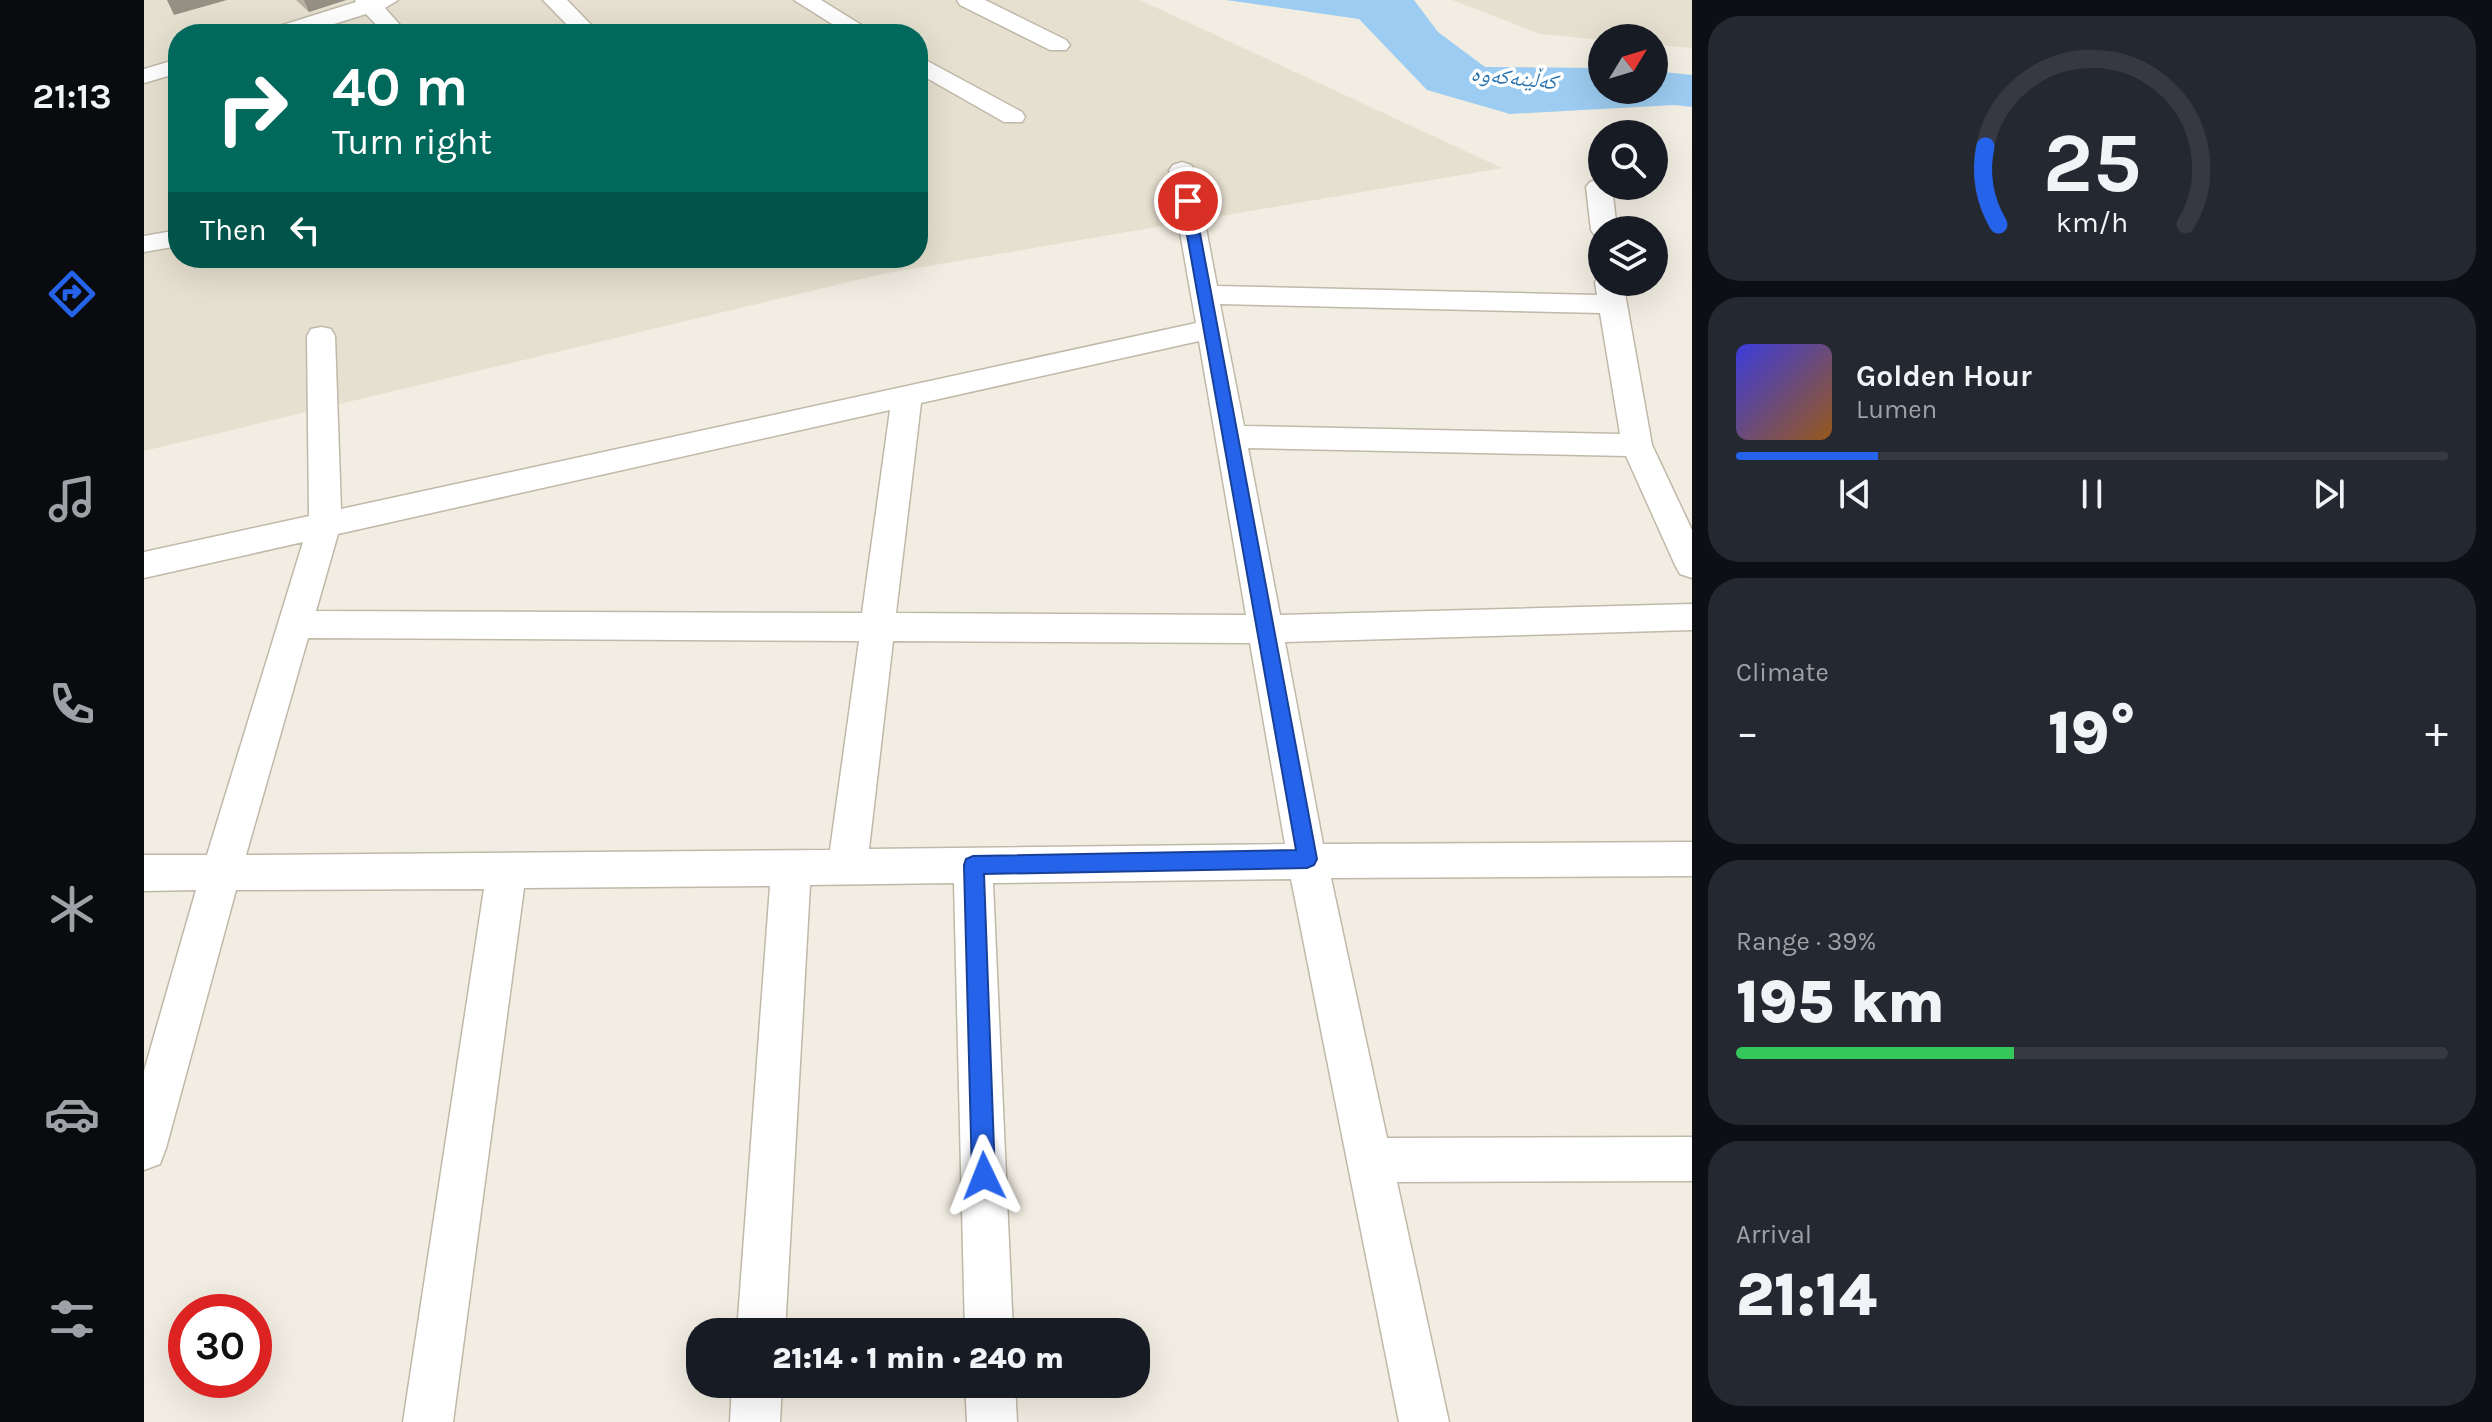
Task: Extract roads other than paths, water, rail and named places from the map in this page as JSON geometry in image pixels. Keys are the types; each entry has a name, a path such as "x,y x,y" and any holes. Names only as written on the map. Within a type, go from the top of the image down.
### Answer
{"street":[{"path":"554,0 579,24"},
{"path":"805,0 847,24"},
{"path":"968,0 1058,45"},
{"path":"308,24 374,2 390,24"},
{"path":"144,76 168,69"},
{"path":"928,69 1013,117"},
{"path":"1182,170 1307,859 1424,1422"},
{"path":"144,244 168,240"},
{"path":"1205,295 1588,293"},
{"path":"1611,296 1637,445 1692,565"},
{"path":"144,565 1211,329"},
{"path":"144,1148 221,873 325,524 321,336"},
{"path":"847,867 907,396"},
{"path":"1230,437 1637,445"},
{"path":"295,624 1265,629 1692,617"},
{"path":"144,873 506,873 1307,859 1692,859"},
{"path":"973,865 989,1318"},
{"path":"762,1318 791,868"},
{"path":"428,1422 506,873"},
{"path":"1370,1160 1692,1159"},
{"path":"755,1422 756,1398"},
{"path":"991,1398 992,1422"}],"water":[{"name":"کەڵینەکەوە","path":"1226,0 1414,0 1438,32 1485,67 1588,68 1588,104 1668,104 1668,72 1692,75 1692,107 1674,105 1510,114 1427,90 1359,19"}]}
